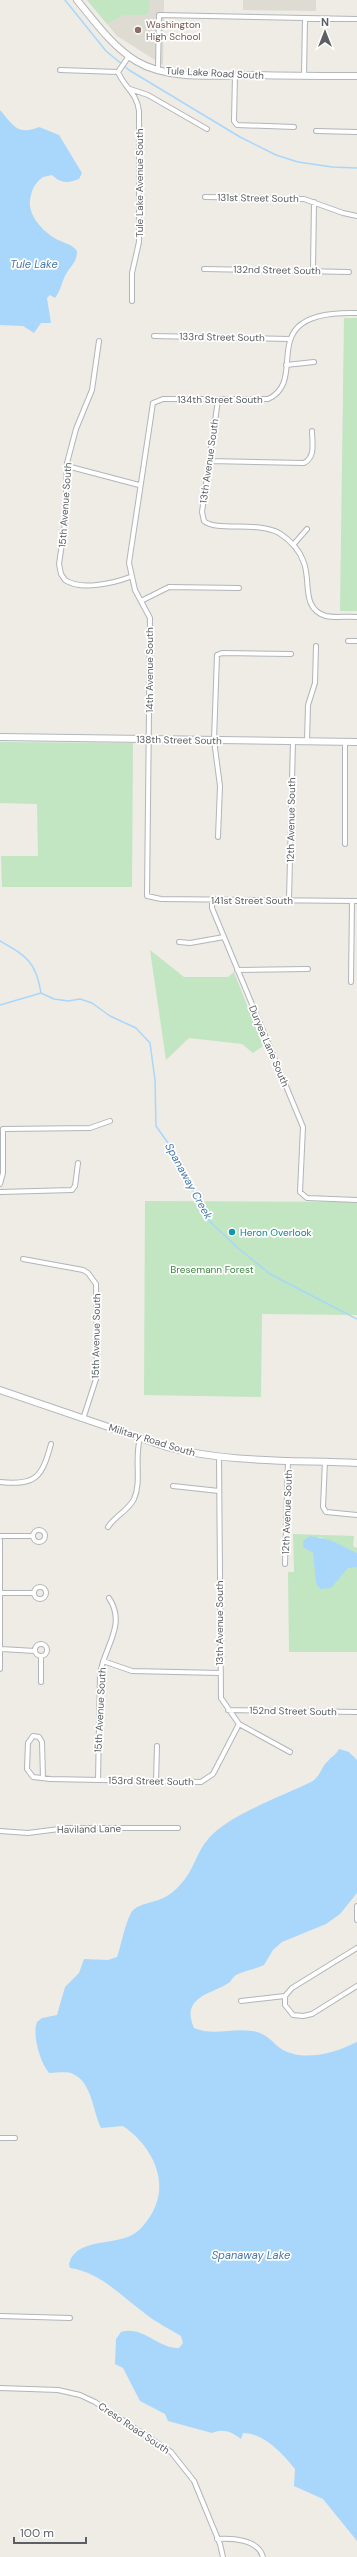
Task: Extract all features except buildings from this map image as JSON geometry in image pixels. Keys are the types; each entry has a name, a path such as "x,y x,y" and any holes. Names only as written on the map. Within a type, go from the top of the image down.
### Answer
{"street":[{"name":"Tule Lake Road South","path":"77,0 108,37 129,56 158,69 178,73 357,76"},
{"path":"158,69 159,15 357,19"},
{"path":"304,76 306,18"},
{"path":"60,70 118,72 129,56"},
{"name":"Tule Lake Avenue South","path":"118,72 138,100 139,242 132,273 132,301"},
{"path":"235,75 234,121 237,125 294,127"},
{"path":"130,88 143,92 207,129"},
{"path":"316,131 357,132"},
{"name":"131st Street South","path":"205,197 298,198 314,202 343,213 357,216"},
{"path":"313,270 314,202"},
{"name":"132nd Street South","path":"204,269 313,270 349,272"},
{"path":"314,362 286,365 290,339 300,325 313,317 334,312 357,313"},
{"name":"133rd Street South","path":"154,336 290,339"},
{"name":"15th Avenue South","path":"99,341 93,386 76,429 67,466 66,522 59,564 63,578 70,583 95,585 106,584 130,577"},
{"name":"134th Street South","path":"155,402 163,399 261,400 272,397 284,384 286,365"},
{"name":"13th Avenue South","path":"218,400 202,512 204,521 212,525 266,528 291,543"},
{"name":"14th Avenue South","path":"148,898 145,892 150,618 130,577 129,558 151,408 155,402"},
{"path":"209,461 304,463 310,459 312,453 312,431"},
{"path":"67,466 139,485"},
{"path":"307,530 291,543 304,563 308,597 316,611 326,616 357,617"},
{"path":"141,601 169,587 239,588"},
{"path":"348,641 357,642"},
{"path":"306,741 308,705 315,683 316,646"},
{"path":"218,837 220,786 214,740 216,662 219,654 291,654"},
{"name":"138th Street South","path":"0,737 357,742"},
{"name":"12th Avenue South","path":"289,899 292,742"},
{"path":"344,844 345,742"},
{"name":"141st Street South","path":"148,898 354,901"},
{"name":"Duryea Lane South","path":"212,900 212,908 303,1127 299,1182 303,1196 308,1198 357,1200"},
{"path":"351,982 354,901"},
{"path":"180,942 190,943 224,937"},
{"path":"237,970 308,969"},
{"path":"0,1184 3,1173 3,1130 90,1128 110,1121"},
{"path":"0,1192 74,1190 76,1186 78,1163"},
{"name":"15th Avenue South","path":"23,1259 83,1270 88,1273 96,1284 97,1376 83,1419"},
{"name":"Military Road South","path":"0,1390 140,1438 185,1451 219,1457 357,1463"},
{"path":"108,1527 126,1510 136,1494 138,1483 136,1454 140,1438"},
{"path":"0,1482 26,1483 34,1479 42,1471 51,1444"},
{"name":"13th Avenue South","path":"219,1457 221,1698 239,1724 290,1752"},
{"name":"12th Avenue South","path":"285,1564 288,1460"},
{"path":"325,1461 323,1507 326,1512 357,1515"},
{"path":"173,1486 219,1491"},
{"path":"0,1536 33,1536"},
{"path":"0,1540 0,1669"},
{"path":"1,1593 34,1593"},
{"name":"15th Avenue South","path":"98,1780 100,1674 103,1660 116,1628 115,1609 109,1598"},
{"path":"35,1651 37,1645 45,1645 46,1651 41,1656 41,1682"},
{"path":"1,1649 35,1651 41,1656"},
{"path":"103,1660 136,1672 220,1673"},
{"name":"152nd Street South","path":"228,1710 357,1712"},
{"name":"153rd Street South","path":"43,1778 42,1742 36,1736 30,1737 28,1743 27,1769 31,1776 43,1778 98,1780 197,1782 209,1778 239,1724"},
{"path":"156,1782 157,1746"},
{"name":"Haviland Lane","path":"0,1831 28,1833 67,1828 178,1828"},
{"path":"357,1906 357,1920"},
{"path":"357,1948 292,1988 285,1996 285,2005 290,2012 303,2016 312,2014 357,1986"},
{"path":"241,2001 285,1996"},
{"path":"0,2138 14,2138"},
{"path":"0,2316 70,2318"},
{"name":"Creso Road South","path":"0,2388 58,2390 80,2395 95,2402 166,2448 178,2459 194,2481 217,2539 222,2557"},
{"path":"217,2539 244,2541 254,2546 263,2557"}],"shaded area":[{"name":"Washington High School","path":"87,0 164,0 163,65 117,36"},
{"path":"243,0 316,0 316,11 243,10"}],"green space":[{"path":"87,0 149,0 149,12 146,15 123,15 107,24"},
{"path":"344,318 357,318 357,611 340,611"},
{"path":"0,742 133,743 132,887 2,887 1,856 38,856 37,804 0,803"},
{"path":"150,950 184,977 228,977 234,972 263,1046 253,1053 242,1044 189,1038 166,1060"},
{"name":"Bresemann Forest","path":"145,1201 357,1202 357,1315 262,1314 261,1397 144,1395"},
{"path":"293,1534 354,1536 353,1546 357,1548 357,1553 320,1537 303,1541 303,1546 313,1553 315,1565 357,1567 357,1652 289,1652 288,1572 294,1572"}],"water":[{"name":"Tule Lake","path":"0,110 16,128 20,130 39,127 59,135 82,173 79,179 68,182 59,180 52,175 43,177 35,184 32,193 30,200 31,212 37,222 51,236 70,245 77,251 75,262 65,276 57,295 55,298 50,295 47,298 51,323 41,323 34,333 23,326 0,325"},
{"path":"310,1536 330,1540 357,1553 357,1567 348,1568 331,1588 320,1589 316,1583 313,1553 303,1547 303,1541"},
{"name":"Spanaway Lake","path":"339,1749 349,1752 357,1760 357,1893 340,1914 326,1924 282,1942 273,1950 264,1965 234,1976 229,1983 198,1999 191,2010 191,2018 194,2028 201,2030 215,2032 245,2030 261,2033 280,2048 298,2055 308,2056 329,2053 357,2042 357,2541 323,2499 294,2486 295,2469 272,2445 258,2436 251,2434 243,2433 241,2439 234,2434 224,2431 212,2433 168,2421 165,2414 140,2401 123,2368 115,2364 116,2339 121,2332 136,2332 164,2345 179,2348 183,2343 181,2336 151,2318 102,2280 81,2270 70,2268 69,2264 78,2250 95,2244 122,2239 139,2230 151,2215 157,2203 159,2178 150,2154 133,2134 123,2126 101,2128 88,2090 79,2078 68,2073 49,2073 40,2055 36,2041 37,2022 42,2018 57,2015 65,1987 79,1973 84,1959 108,1960 117,1957 133,1910 140,1906 164,1898 176,1889 189,1874 205,1843 218,1829 243,1813 313,1781 326,1763 337,1753"}],"waterway":[{"path":"65,0 106,51 129,70 240,137 276,155 298,162 332,167 357,168"},
{"name":"Spanaway Creek","path":"0,941 17,951 33,966 39,982 41,993 54,999 68,1001 80,999 92,1003 110,1016 136,1028 150,1043 155,1080 156,1126 175,1153 207,1219 238,1248 270,1274 357,1319"},
{"path":"0,1005 41,993"}],"place":[{"name":"Washington High School","path":"138,30"},
{"name":"Heron Overlook","path":"232,1232"}]}
